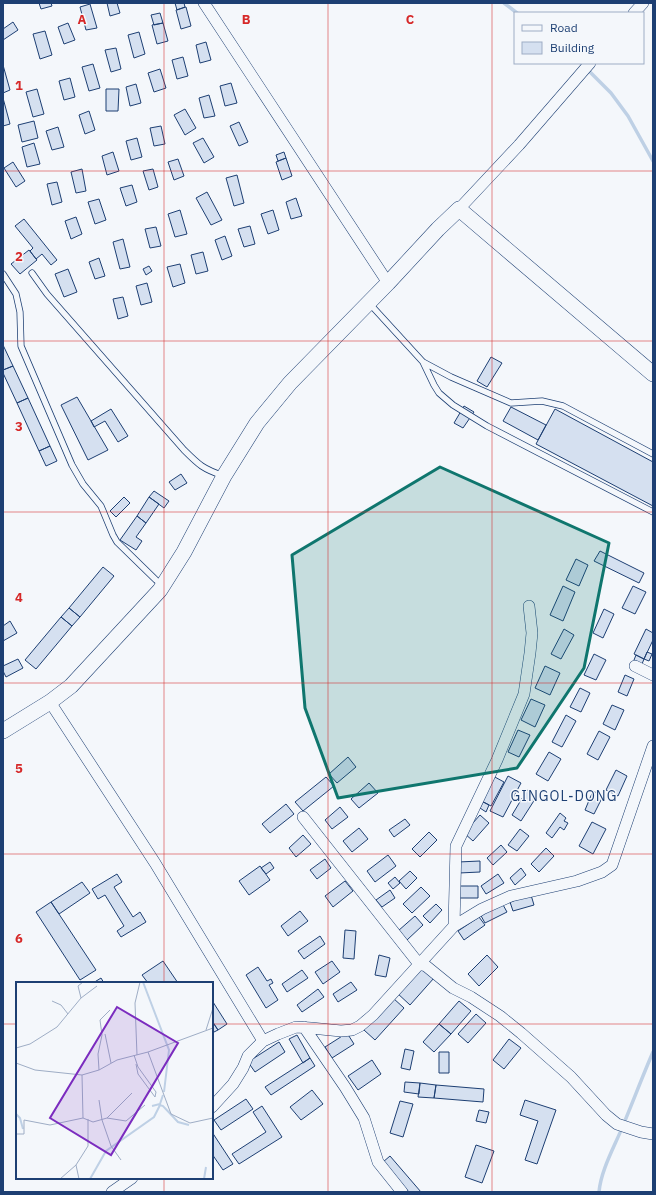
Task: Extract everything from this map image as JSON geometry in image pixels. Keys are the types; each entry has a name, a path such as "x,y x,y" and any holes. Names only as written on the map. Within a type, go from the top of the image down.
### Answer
{"main road":[{"path":"3,731 50,702 71,686 162,586 184,552 224,476 257,423 290,383 459,209 653,374"}],"street":[{"path":"204,3 388,283"},
{"path":"635,12 643,3"},
{"path":"459,209 519,145 589,64"},
{"path":"454,926 456,846 497,760 524,694 532,633 529,606"},
{"path":"635,666 653,675"},
{"path":"50,702 155,864 263,1041"},
{"path":"213,1106 233,1084 243,1068 248,1056 263,1041 296,1027 341,1031 352,1030 360,1026 373,1015 454,926 482,909 511,896 577,881 602,872 612,865 653,746"},
{"path":"303,817 419,964 426,966 453,988 472,997 500,1016 571,1076 606,1115 617,1124 641,1132 653,1134"},
{"path":"304,1028 345,1087 364,1118 378,1162 402,1192"},
{"path":"112,1192 131,1179"}],"lane":[{"path":"32,273 47,294 197,464 208,471 224,476"},
{"path":"3,274 16,294 20,312 21,346 72,465 83,484 101,506 113,536 117,542 162,586"},
{"path":"369,303 423,362 439,393 457,408 488,426 653,512"},
{"path":"423,362 451,377 511,403 542,401 563,406 653,454"}],"highlighted area":[{"path":"440,467 609,543 584,668 517,768 338,798 305,708 292,555"}],"building":[{"path":"39,3 51,3 52,6 41,9"},
{"path":"107,3 117,3 120,13 110,16"},
{"path":"175,3 184,3 185,7 177,10"},
{"path":"90,4 97,28 86,30 80,7"},
{"path":"186,7 191,26 181,29 176,10"},
{"path":"160,13 163,23 154,25 151,15"},
{"path":"13,22 18,30 3,40 3,29"},
{"path":"68,23 75,40 64,44 58,27"},
{"path":"163,23 168,41 157,44 152,25"},
{"path":"45,31 52,55 40,59 33,34"},
{"path":"139,32 145,54 134,58 128,35"},
{"path":"206,42 211,60 200,63 196,45"},
{"path":"116,48 121,69 111,72 105,50"},
{"path":"183,57 188,76 177,79 172,60"},
{"path":"93,64 100,88 89,91 82,67"},
{"path":"3,65 10,90 3,93"},
{"path":"160,69 166,88 154,92 148,73"},
{"path":"70,78 75,97 64,100 59,81"},
{"path":"231,83 237,103 225,106 220,86"},
{"path":"136,84 141,103 130,106 126,87"},
{"path":"37,89 44,114 33,117 26,92"},
{"path":"106,89 119,89 118,111 106,111"},
{"path":"209,95 215,116 204,118 199,98"},
{"path":"3,98 10,124 3,126"},
{"path":"185,109 196,128 185,135 174,115"},
{"path":"89,111 95,130 85,134 79,115"},
{"path":"34,121 38,138 22,142 18,125"},
{"path":"239,122 248,142 239,146 230,126"},
{"path":"161,126 165,144 154,146 150,128"},
{"path":"58,127 64,147 52,150 46,131"},
{"path":"137,138 142,157 131,160 126,141"},
{"path":"203,138 214,157 204,163 193,143"},
{"path":"34,143 40,164 27,167 22,147"},
{"path":"113,152 119,171 107,175 102,156"},
{"path":"284,152 286,158 278,161 276,155"},
{"path":"286,158 292,176 282,180 276,162"},
{"path":"178,159 184,176 174,180 168,162"},
{"path":"13,162 25,181 16,187 4,168"},
{"path":"82,169 86,191 76,193 71,172"},
{"path":"153,169 158,187 149,190 143,171"},
{"path":"237,175 244,203 234,206 226,178"},
{"path":"57,182 62,202 52,205 47,184"},
{"path":"132,185 137,202 126,206 120,188"},
{"path":"207,192 222,220 211,225 196,198"},
{"path":"296,198 302,216 291,219 286,202"},
{"path":"99,199 106,220 95,224 88,202"},
{"path":"180,210 187,234 175,237 168,214"},
{"path":"273,210 279,230 268,234 261,214"},
{"path":"76,217 82,234 71,239 65,221"},
{"path":"24,219 57,260 51,265 42,254 36,259 30,251 33,248 15,226"},
{"path":"250,226 255,244 244,247 238,229"},
{"path":"156,227 161,246 150,248 145,229"},
{"path":"225,236 232,256 222,260 215,240"},
{"path":"123,239 130,267 120,269 113,242"},
{"path":"29,250 37,260 20,274 11,264"},
{"path":"203,252 208,271 196,274 191,255"},
{"path":"99,258 105,276 95,279 89,262"},
{"path":"180,264 185,283 173,287 167,267"},
{"path":"149,266 152,271 146,275 143,269"},
{"path":"68,269 77,292 64,297 55,274"},
{"path":"147,283 152,302 141,305 136,286"},
{"path":"123,297 128,316 118,319 113,299"},
{"path":"3,345 13,366 3,370"},
{"path":"491,357 502,363 487,387 477,381"},
{"path":"13,366 28,398 17,403 3,373 3,370"},
{"path":"77,397 108,450 88,460 61,405"},
{"path":"28,398 50,446 39,451 17,403"},
{"path":"464,406 474,412 463,428 454,423"},
{"path":"511,407 546,425 538,440 503,421"},
{"path":"111,409 128,436 118,442 105,421 94,427 91,421"},
{"path":"555,409 653,462 653,506 536,444"},
{"path":"50,446 57,461 46,466 39,451"},
{"path":"181,474 187,483 175,490 169,482"},
{"path":"154,491 169,501 164,508 149,497"},
{"path":"124,497 130,503 116,517 110,511"},
{"path":"149,497 159,504 146,523 137,516"},
{"path":"137,516 146,523 136,537 142,541 136,550 120,540"},
{"path":"600,551 644,573 639,583 594,561"},
{"path":"576,559 588,565 579,586 566,580"},
{"path":"103,567 114,576 80,617 69,608"},
{"path":"563,586 575,592 563,621 550,615"},
{"path":"633,586 646,592 635,614 622,608"},
{"path":"69,608 80,617 72,626 61,617"},
{"path":"604,609 614,614 603,638 593,633"},
{"path":"61,617 72,626 36,669 25,660"},
{"path":"10,621 17,633 3,641 3,626"},
{"path":"564,629 574,635 561,659 551,654"},
{"path":"646,629 653,633 653,640 644,659 634,654"},
{"path":"647,652 652,654 649,661 644,659"},
{"path":"594,654 606,660 596,680 584,675"},
{"path":"636,655 644,659 642,664 634,660"},
{"path":"18,659 23,668 6,677 3,671 3,666"},
{"path":"545,666 560,673 550,695 535,688"},
{"path":"625,675 634,679 627,696 618,692"},
{"path":"580,688 590,693 581,712 570,707"},
{"path":"531,699 545,705 535,727 521,720"},
{"path":"612,705 624,710 615,730 603,724"},
{"path":"566,715 576,721 562,747 552,742"},
{"path":"518,730 530,735 519,757 508,752"},
{"path":"599,731 610,737 598,760 587,754"},
{"path":"549,752 561,759 548,781 536,774"},
{"path":"348,757 356,767 337,783 329,774"},
{"path":"616,770 627,776 618,796 606,790"},
{"path":"493,776 504,782 491,806 480,800"},
{"path":"508,776 521,783 503,817 490,811"},
{"path":"326,777 334,786 303,811 295,802"},
{"path":"369,783 378,793 359,808 351,799"},
{"path":"527,790 537,796 521,821 512,815"},
{"path":"593,791 603,796 594,814 585,810"},
{"path":"483,802 489,805 486,812 480,808"},
{"path":"286,804 294,814 270,833 262,824"},
{"path":"340,807 348,817 332,829 325,820"},
{"path":"560,813 566,818 564,821 568,823 564,830 560,827 552,838 546,833"},
{"path":"480,815 489,823 473,841 464,833"},
{"path":"405,819 410,825 394,837 389,830"},
{"path":"592,822 606,829 593,854 579,846"},
{"path":"359,828 368,839 352,852 343,841"},
{"path":"520,829 529,836 517,851 508,845"},
{"path":"429,832 437,840 420,857 412,849"},
{"path":"303,835 311,844 296,857 289,848"},
{"path":"501,845 507,852 493,865 487,858"},
{"path":"546,848 554,856 539,872 531,864"},
{"path":"388,855 396,866 375,882 367,871"},
{"path":"325,859 331,868 317,879 310,870"},
{"path":"480,861 480,872 459,873 458,862"},
{"path":"270,862 274,868 266,874 261,868"},
{"path":"260,866 270,880 249,895 239,881"},
{"path":"521,868 526,875 515,885 510,878"},
{"path":"410,871 417,878 406,889 399,881"},
{"path":"117,874 122,882 114,887 133,917 140,912 146,922 121,937 117,931 124,926 105,895 98,899 92,889"},
{"path":"498,874 504,883 486,894 481,886"},
{"path":"395,877 400,883 393,889 388,883"},
{"path":"345,881 353,891 333,907 325,896"},
{"path":"82,882 90,893 59,914 51,902"},
{"path":"459,886 478,886 478,898 459,898"},
{"path":"421,887 430,896 412,913 403,904"},
{"path":"390,890 395,898 382,907 376,900"},
{"path":"531,895 534,905 513,911 510,902"},
{"path":"51,902 96,970 80,980 36,912"},
{"path":"502,903 507,912 485,923 480,914"},
{"path":"436,904 442,910 430,923 423,916"},
{"path":"300,911 308,921 288,936 281,926"},
{"path":"415,916 423,925 407,940 398,931"},
{"path":"479,917 485,925 464,940 458,931"},
{"path":"345,930 356,931 354,959 343,958"},
{"path":"320,936 325,944 304,959 298,951"},
{"path":"379,955 390,958 386,977 375,975"},
{"path":"487,955 498,967 479,986 468,974"},
{"path":"163,961 177,982 147,982 142,975"},
{"path":"332,961 340,972 323,984 315,972"},
{"path":"421,966 434,978 410,1005 396,992"},
{"path":"258,967 267,981 271,979 273,983 269,985 278,1000 266,1008 246,975"},
{"path":"302,970 308,978 287,992 282,984"},
{"path":"101,978 103,982 95,982"},
{"path":"351,982 357,990 338,1002 333,994"},
{"path":"318,989 324,997 302,1012 297,1005"},
{"path":"393,998 404,1008 375,1040 364,1030"},
{"path":"459,1001 471,1011 451,1034 439,1024"},
{"path":"213,1002 227,1024 218,1030 213,1022"},
{"path":"476,1014 486,1023 468,1043 458,1034"},
{"path":"213,1022 218,1030 213,1032"},
{"path":"439,1024 451,1034 434,1052 423,1042"},
{"path":"347,1033 354,1044 332,1058 325,1047"},
{"path":"297,1035 310,1058 303,1063 289,1039"},
{"path":"509,1039 521,1048 504,1069 493,1060"},
{"path":"279,1042 285,1052 255,1072 248,1062"},
{"path":"405,1049 414,1051 410,1070 401,1068"},
{"path":"439,1052 449,1052 449,1073 439,1073"},
{"path":"310,1058 315,1066 271,1095 265,1087"},
{"path":"372,1060 381,1074 358,1090 348,1076"},
{"path":"405,1082 420,1083 419,1094 404,1092"},
{"path":"420,1083 436,1085 434,1098 418,1097"},
{"path":"436,1085 484,1089 483,1102 434,1098"},
{"path":"312,1090 323,1104 301,1120 290,1107"},
{"path":"246,1099 253,1109 221,1130 214,1120"},
{"path":"525,1100 556,1110 537,1164 525,1160 538,1121 520,1115"},
{"path":"400,1101 413,1104 403,1137 390,1133"},
{"path":"262,1106 282,1137 239,1164 232,1154 266,1132 253,1112"},
{"path":"479,1110 489,1112 486,1123 476,1121"},
{"path":"213,1134 233,1164 223,1170 213,1155"},
{"path":"476,1145 494,1151 482,1183 465,1177"},
{"path":"390,1156 421,1192 409,1192 383,1162"}],"waterway":[{"path":"504,3 516,12"},
{"path":"582,64 611,93 628,116 653,161"},
{"path":"599,1192 600,1183 606,1166 653,1052"}],"district":[{"name":"GINGOL-DONG","path":"564,796"}]}
